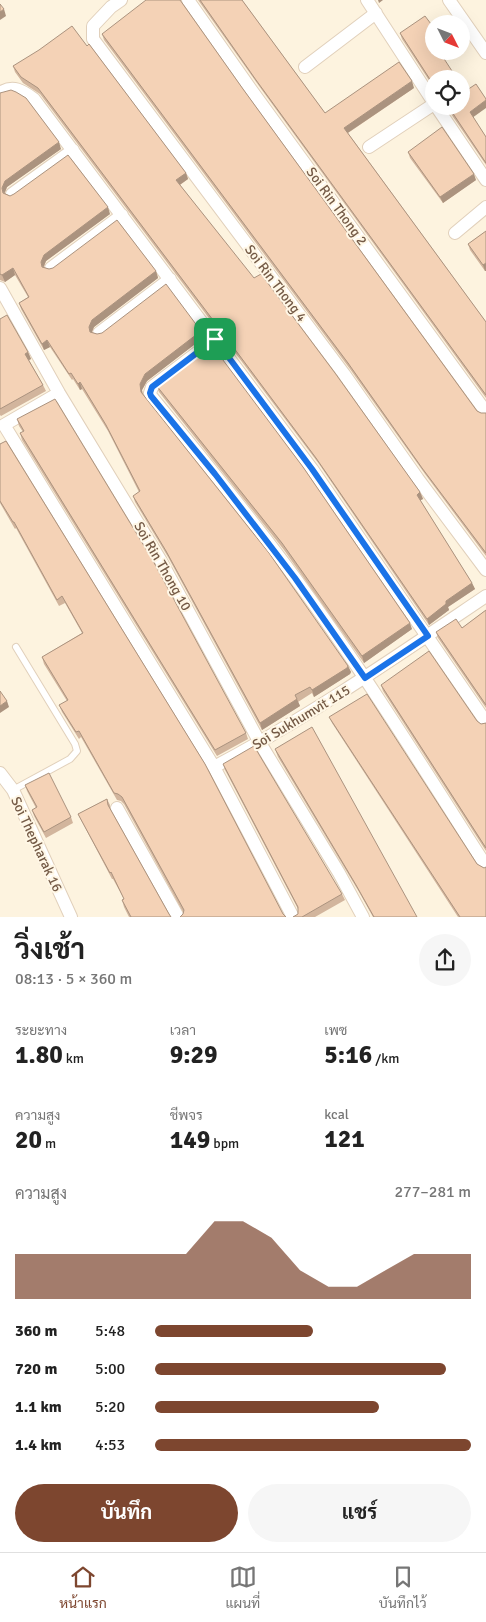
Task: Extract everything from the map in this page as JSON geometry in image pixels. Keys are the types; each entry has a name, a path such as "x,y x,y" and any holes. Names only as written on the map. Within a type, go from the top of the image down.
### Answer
{"street":[{"name":"Soi Rin Thong 4","path":"121,0 111,7 93,26 93,39 326,351 486,570"},
{"name":"Soi Rin Thong 2","path":"188,0 486,412"},
{"path":"367,0 425,91"},
{"path":"449,0 486,53"},
{"path":"305,66 376,13"},
{"path":"0,93 4,90 19,89 34,99 312,469 486,722"},
{"path":"369,147 425,111"},
{"path":"441,115 486,180"},
{"path":"12,194 73,150"},
{"path":"455,233 486,207"},
{"path":"51,268 122,215"},
{"path":"99,333 170,279"},
{"name":"Soi Rin Thong 10","path":"0,288 59,393 162,561 260,743 339,873 357,915"},
{"path":"215,339 152,387 151,396 215,474 295,578 365,678 486,866"},
{"path":"59,393 4,425 214,766 293,917"},
{"name":"Soi Sukhumvit 115","path":"214,766 260,743 365,678 486,596"},
{"name":"Soi Thepharak 16","path":"0,773 13,790 71,917"},
{"path":"117,808 178,917"}],"lane":[{"path":"13,790 70,759 77,751 72,738 16,648"}],"building":[{"path":"146,0 180,0 477,411 486,413 486,553 422,468 348,363 102,34"},
{"path":"200,0 242,0 325,113 399,62 412,81 344,128 486,322 486,395 256,80"},
{"path":"0,4 4,9 0,12"},
{"path":"425,16 425,60 445,60 451,70 425,70 425,72 400,33"},
{"path":"72,26 87,46 89,44 186,173 176,180 254,278 261,274 420,492 417,495 472,583 446,601 446,604 427,619 316,458 219,328 38,88 21,77 13,66"},
{"path":"476,84 486,100 470,112 470,88"},
{"path":"11,90 26,98 59,142 5,181 2,188 3,193 10,196 14,194 68,155 108,207 44,255 41,262 42,267 53,268 117,220 156,271 92,320 89,327 90,332 102,333 166,284 201,331 145,374 140,384 141,392 269,553 348,666 312,690 310,687 295,695 297,699 260,723 166,551 133,496 140,491 106,425 80,382 78,384 71,373 69,374 47,340 42,344 19,303 29,297 13,268 2,275 0,274 0,93"},
{"path":"470,112 486,137 486,163 454,115 470,115"},
{"path":"442,127 474,174 440,197 408,152"},
{"path":"486,231 486,263 483,265 468,244"},
{"path":"7,315 28,352 25,354 43,385 0,409 0,319"},
{"path":"211,344 303,467 410,623 362,656 282,543 156,385"},
{"path":"55,399 152,559 246,733 215,750 20,433 24,431 17,419"},
{"path":"6,441 205,764 286,917 180,917 184,910 122,797 114,793 79,731 76,732 59,705 68,700 42,657 83,633 62,596 57,600 14,522 0,501 0,444"},
{"path":"486,610 486,705 436,632 456,619 462,628"},
{"path":"429,651 477,721 481,724 486,723 486,848 381,685"},
{"path":"0,691 7,701 0,706"},
{"path":"367,694 477,864 484,868 486,867 486,917 460,917 329,717"},
{"path":"312,727 417,917 374,917 275,749"},
{"path":"254,746 342,894 302,917 293,917 298,914 298,907 223,764"},
{"path":"49,773 71,817 44,832 32,810 37,807 25,785"},
{"path":"107,799 108,805 171,917 131,917 111,872 78,814"}],"route":[{"path":"215,339 312,469 428,636 365,678 295,578 215,474 151,396 152,387 215,339"}]}
